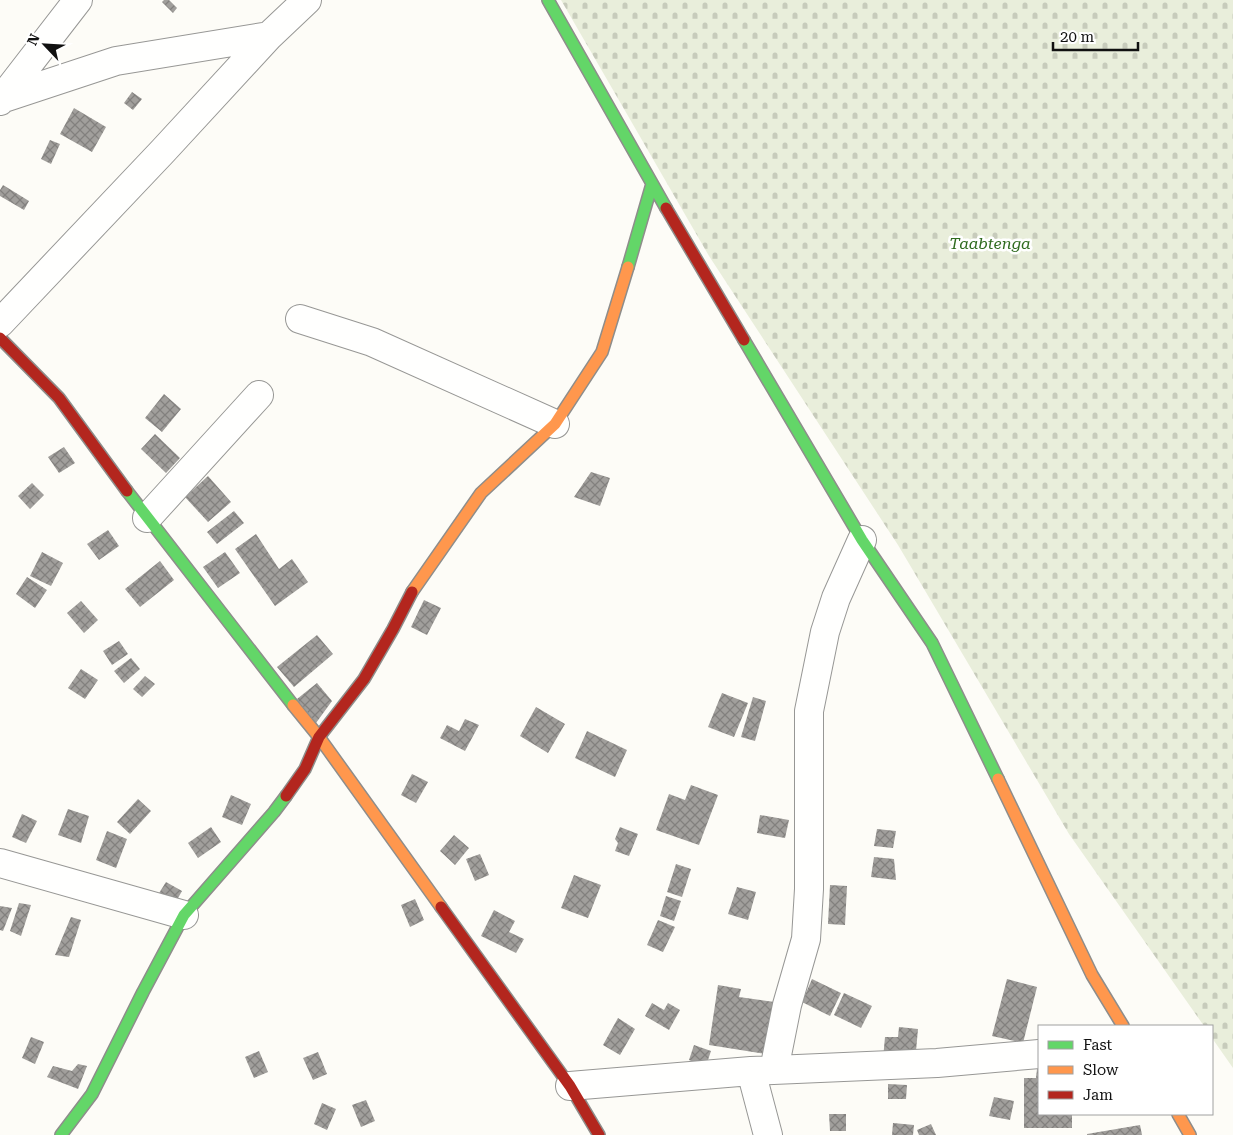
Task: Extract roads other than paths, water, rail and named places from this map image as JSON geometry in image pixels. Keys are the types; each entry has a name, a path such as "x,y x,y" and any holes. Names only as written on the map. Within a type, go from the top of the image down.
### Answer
{"street":[{"path":"1,100 78,0"},
{"path":"0,323 269,36 307,0"},
{"path":"548,0 652,184 862,540 932,642 1092,975 1123,1025"},
{"path":"1,100 116,61 269,36"},
{"path":"61,1135 92,1094 143,992 184,916 274,812 305,768 319,737 364,679 415,586 481,493 555,424 602,352 652,184"},
{"path":"300,319 372,342 555,424"},
{"path":"0,338 59,398 147,518 319,737 570,1086 599,1135"},
{"path":"147,518 258,395"},
{"path":"768,1135 762,1070 786,1005 806,939 809,889 809,711 825,632 836,598 862,540"},
{"path":"0,863 184,916"},
{"path":"570,1086 762,1070 938,1063 1038,1054"},
{"path":"1179,1115 1190,1135"}],"park label":[{"name":"Taabtenga","path":"990,243"}]}
